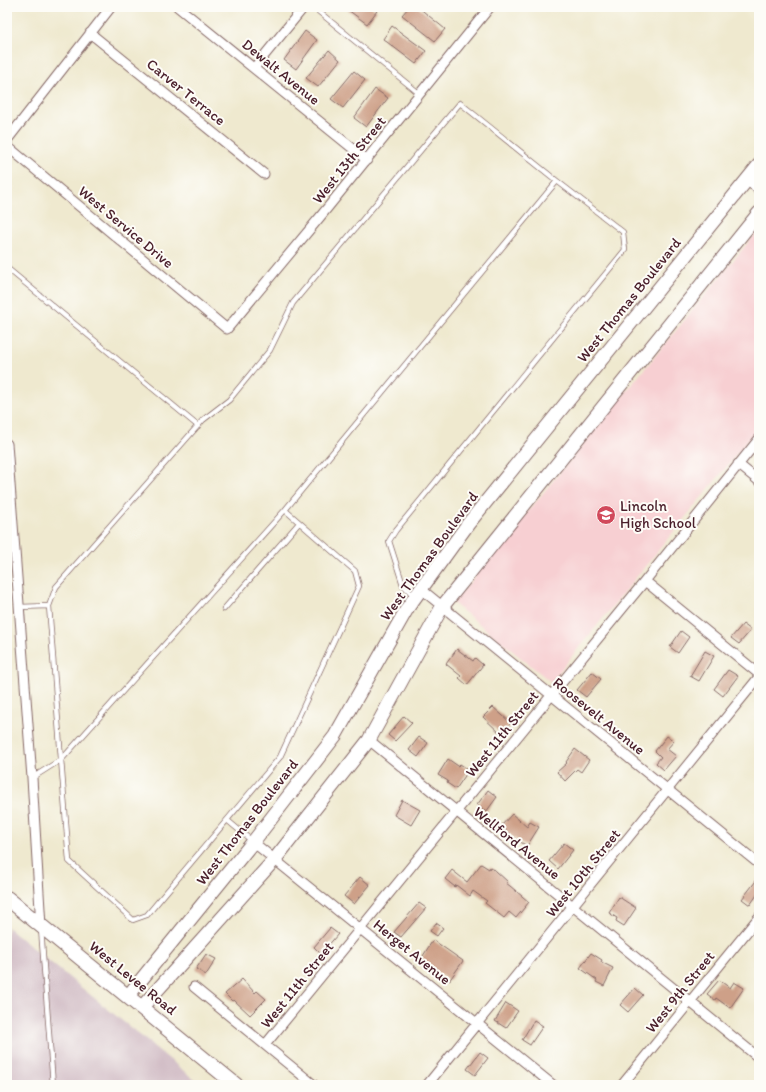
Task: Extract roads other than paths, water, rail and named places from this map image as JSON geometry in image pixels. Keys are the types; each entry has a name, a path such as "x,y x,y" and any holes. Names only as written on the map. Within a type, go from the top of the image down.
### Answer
{"main road":[{"name":"West Levee Road","path":"7,898 236,1085"}],"street":[{"path":"7,140 110,7"},
{"name":"Dewalt Avenue","path":"178,7 367,160"},
{"path":"254,68 304,7"},
{"name":"West 13th Street","path":"227,329 367,160 490,7"},
{"name":"Carver Terrace","path":"90,33 264,174"},
{"name":"West Service Drive","path":"7,146 227,329"},
{"name":"West Thomas Boulevard","path":"128,996 253,842 335,736 408,607 468,524 759,165"},
{"path":"748,179 759,187"},
{"path":"142,1007 275,859 369,740 442,607 759,213"},
{"name":"West 11th Street","path":"266,1045 457,812 759,438"},
{"path":"7,444 32,778 41,926"},
{"path":"738,464 759,481"},
{"path":"645,580 759,674"},
{"name":"Roosevelt Avenue","path":"418,593 442,607 759,864"},
{"name":"West 10th Street","path":"427,1085 759,677"},
{"name":"Wellford Avenue","path":"369,740 759,1058"},
{"name":"Herget Avenue","path":"253,842 553,1085"},
{"name":"West 9th Street","path":"622,1085 759,917"},
{"path":"194,987 314,1085"}],"lane":[{"path":"313,7 420,94"},
{"path":"285,510 355,571 359,586 280,757 147,915 133,920 69,861 49,606 56,587 203,420 229,400 270,350 293,303 460,103 623,232 625,250 393,534 389,541 403,585 418,593"},
{"path":"32,778 62,759 285,510 557,181"},
{"path":"7,268 198,426"},
{"path":"224,609 299,522"},
{"path":"19,608 49,606"},
{"path":"227,820 253,842"},
{"path":"41,926 53,1085"}],"place":[{"name":"Lincoln High School","path":"606,515"}]}
